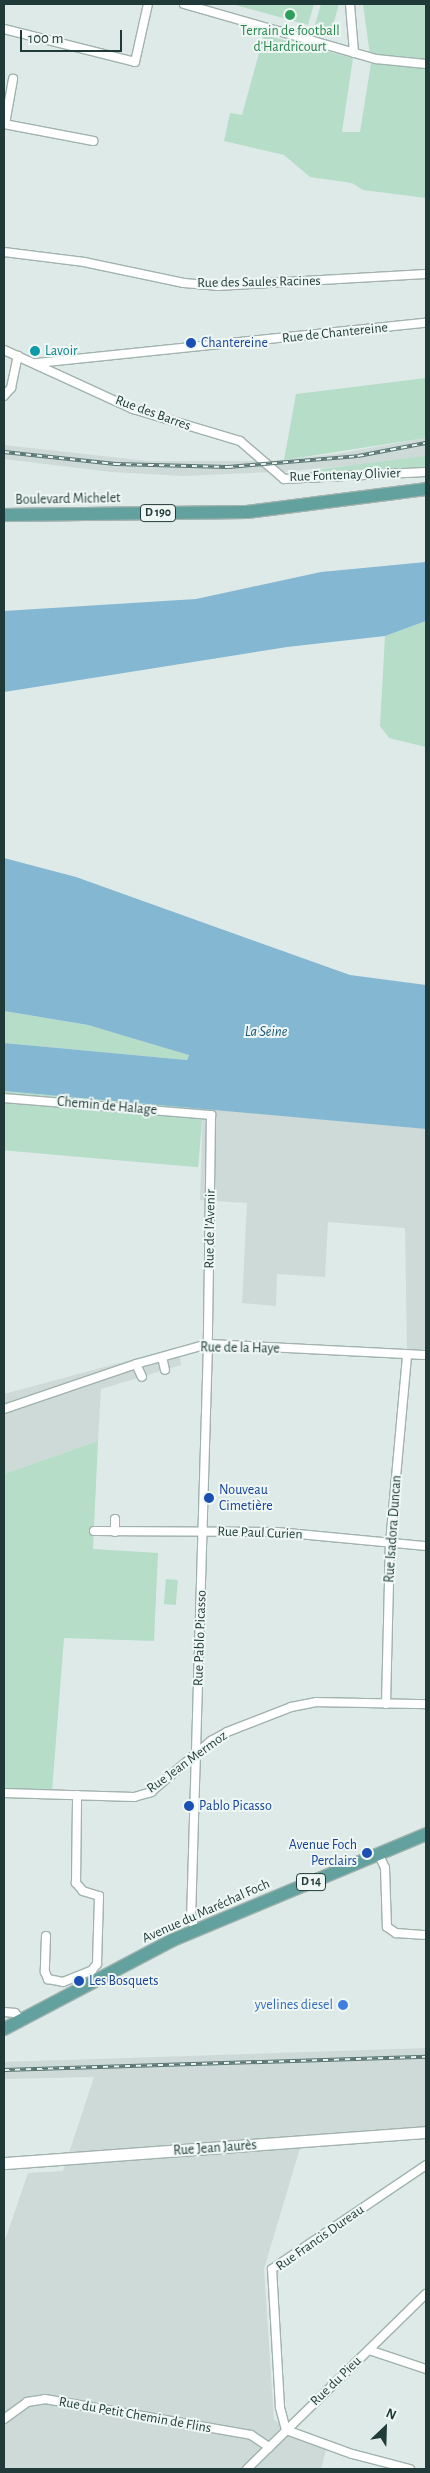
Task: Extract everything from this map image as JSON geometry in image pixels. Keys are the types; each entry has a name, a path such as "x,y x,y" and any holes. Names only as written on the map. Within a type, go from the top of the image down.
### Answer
{"main road":[{"name":"Boulevard Michelet","path":"312,504 426,483"},
{"name":"Boulevard Michelet","path":"4,515 241,512 426,489"},
{"name":"Avenue du Maréchal Foch","path":"4,2029 196,1930 426,1834"},
{"name":"Rue Jean Jaurès","path":"4,2163 426,2132"}],"street":[{"path":"4,29 135,62 148,4"},
{"path":"184,4 376,59 426,64"},
{"path":"350,4 354,53"},
{"path":"13,79 4,124 93,141"},
{"name":"Rue des Saules Racines","path":"4,252 93,264 184,283 217,286 426,274"},
{"name":"Rue de Chantereine","path":"34,364 426,323"},
{"name":"Rue des Barres","path":"4,350 151,416 240,441 269,465"},
{"path":"4,396 11,388 18,356"},
{"name":"Rue Fontenay Olivier","path":"269,465 277,475 290,480 426,472"},
{"name":"Chemin de Halage","path":"4,1098 211,1115"},
{"name":"Rue de l'Avenir","path":"208,1344 211,1115"},
{"name":"Rue de la Haye","path":"4,1409 136,1364 208,1344 426,1355"},
{"name":"Rue Pablo Picasso","path":"196,1930 191,1919 198,1755 208,1344"},
{"name":"Rue Isadora Duncan","path":"386,1704 390,1543 407,1355"},
{"path":"162,1357 165,1370"},
{"path":"136,1364 142,1377"},
{"path":"115,1519 115,1532"},
{"name":"Rue Paul Curien","path":"94,1531 296,1533 426,1546"},
{"name":"Rue Jean Mermoz","path":"4,1793 134,1797 151,1792 198,1755 211,1741 238,1727 302,1704 426,1704"},
{"path":"46,1936 45,1972 48,1979 63,1982 92,1970 97,1964 99,1896 83,1891 76,1882 77,1795"},
{"path":"379,1855 385,1868 387,1928 396,1933 426,1935"},
{"path":"4,2012 15,2013 21,2020"},
{"name":"Rue Francis Dureau","path":"286,2430 280,2407 272,2269 426,2165"},
{"name":"Rue du Pieu","path":"247,2469 426,2294"},
{"path":"369,2350 426,2369"},
{"name":"Rue du Petit Chemin de Flins","path":"4,2419 27,2402 45,2399 251,2435 269,2447"},
{"path":"286,2430 352,2454 410,2469"}],"shaded area":[{"path":"426,438 426,456 407,460 281,472 270,461 336,454"},
{"path":"4,445 148,461 260,461 271,472 183,476 111,472 4,459"},
{"path":"203,1108 426,1129 426,1349 407,1349 405,1228 328,1222 325,1277 277,1274 276,1306 242,1303 247,1203 200,1200"},
{"path":"179,1347 181,1365 101,1389 98,1441 4,1474 4,1394"},
{"path":"426,2048 426,2129 303,2138 264,2269 274,2420 326,2450 321,2469 4,2469 4,2243 28,2173 63,2171 94,2077 4,2079 4,2062"}],"green space":[{"name":"Terrain de football d'Hardricourt","path":"232,4 314,4 308,25"},
{"path":"321,4 339,4 331,32 314,28"},
{"path":"363,4 426,4 426,198 363,190 352,183 310,177 284,155 224,141 230,113 242,115 264,35 353,58 342,132 360,132 371,63"},
{"path":"426,378 426,438 284,460 296,394"},
{"path":"426,456 426,467 313,475 321,469"},
{"path":"426,621 426,747 389,738 380,726 385,636"},
{"path":"4,1011 88,1025 189,1054 187,1060 4,1043"},
{"path":"4,1091 203,1108 198,1167 4,1150"},
{"path":"98,1441 93,1549 158,1553 154,1641 64,1638 52,1791 4,1789 4,1474"},
{"path":"166,1579 178,1580 176,1605 164,1604"}],"water":[{"path":"426,562 426,621 385,636 287,647 4,692 4,611 196,599 321,572"},
{"name":"La Seine","path":"4,858 76,877 350,975 426,985 426,1129 4,1091 4,1043 187,1060 189,1055 88,1025 4,1011"}],"railway":[{"path":"4,452 115,464 228,467 358,456 426,443"},
{"path":"4,2070 426,2057"}],"place":[{"name":"Terrain de football d'Hardricourt","path":"290,15"},
{"name":"Chantereine","path":"191,343"},
{"name":"Lavoir","path":"35,351"},
{"name":"Nouveau Cimetière","path":"209,1498"},
{"name":"Pablo Picasso","path":"189,1806"},
{"name":"Avenue Foch Perclairs","path":"367,1853"},
{"name":"Les Bosquets","path":"79,1981"},
{"name":"yvelines diesel","path":"343,2005"}]}
